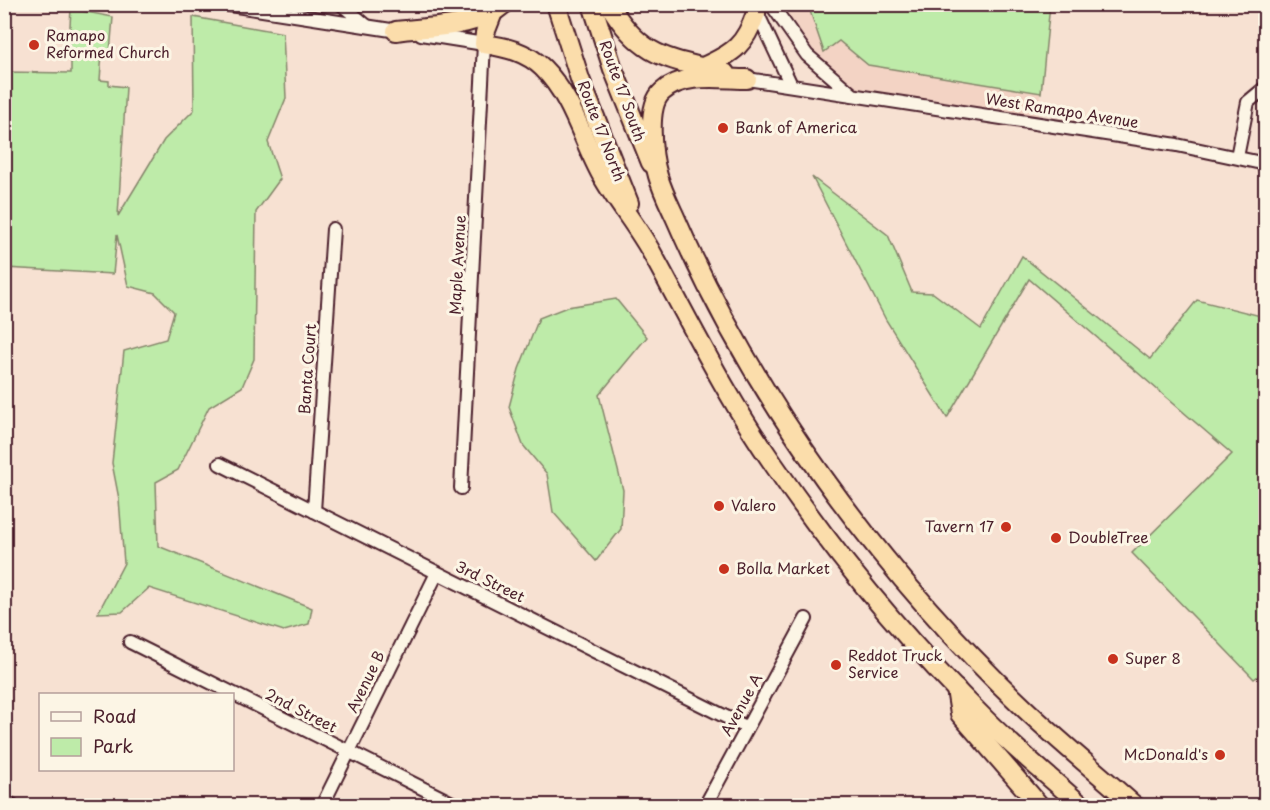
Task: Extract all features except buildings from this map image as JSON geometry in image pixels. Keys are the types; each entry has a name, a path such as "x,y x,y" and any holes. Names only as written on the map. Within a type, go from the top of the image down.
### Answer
{"highway":[{"name":"Route 17 North","path":"556,4 596,123 653,254"},
{"name":"Route 17 South","path":"592,4 628,111 691,254 746,354 804,448 856,519 914,591 988,672 1025,709 1134,806"},
{"path":"609,4 623,26 652,52 676,62 747,79"},
{"path":"703,67 739,46 748,34 760,7"},
{"path":"396,31 464,22 498,10"},
{"path":"498,10 485,33 484,44 506,47 525,55 549,75 580,124 601,174 653,254 709,363 774,465 874,597 956,689 995,729 1082,806"},
{"path":"657,175 651,114 660,93 685,80 747,79"},
{"path":"956,689 960,714 1040,806"}],"street":[{"path":"223,4 266,8 368,27 484,44"},
{"path":"341,4 368,27"},
{"path":"760,7 791,85"},
{"path":"760,7 807,55 853,95"},
{"name":"Maple Avenue","path":"462,488 484,44"},
{"name":"West Ramapo Avenue","path":"747,79 1144,139 1266,164"},
{"path":"1237,157 1248,102 1266,87"},
{"name":"Banta Court","path":"314,511 333,229"},
{"name":"3rd Street","path":"220,464 746,727"},
{"name":"Avenue B","path":"322,806 437,573"},
{"name":"Avenue A","path":"705,806 806,618"},
{"name":"2nd Street","path":"130,642 231,693"},
{"name":"2nd Street","path":"234,694 458,806"},
{"path":"4,801 14,806"}],"shaded area":[{"path":"771,5 1050,5 1037,122 853,95 822,69"}],"green space":[{"path":"811,4 1050,5 1041,93 868,65 839,41 824,52 810,11"},
{"path":"71,9 113,17 110,53 102,53 100,80 109,81 109,85 126,87 118,216 164,140 194,110 193,17 283,33 286,98 268,142 280,179 256,212 254,359 242,387 209,407 178,470 156,482 158,546 312,608 309,624 284,631 149,588 122,612 98,613 124,563 119,499 112,463 124,351 166,339 174,312 155,293 128,286 117,235 113,274 5,268 5,72 71,73 71,59 68,59"},
{"path":"812,177 888,235 912,292 933,293 981,329 1022,256 1150,359 1197,300 1265,317 1265,671 1254,679 1132,553 1232,454 1029,279 947,418 886,320"},
{"path":"616,299 647,337 599,395 623,490 621,529 596,561 553,512 547,474 523,445 509,407 519,369 539,318 567,307"}],"place":[{"name":"Ramapo Reformed Church","path":"34,45"},
{"name":"Bank of America","path":"723,128"},
{"name":"Valero","path":"719,506"},
{"name":"Tavern 17","path":"1006,527"},
{"name":"DoubleTree","path":"1056,538"},
{"name":"Bolla Market","path":"724,569"},
{"name":"Super 8","path":"1113,659"},
{"name":"Reddot Truck Service","path":"836,665"},
{"name":"McDonald's","path":"1220,755"}]}
